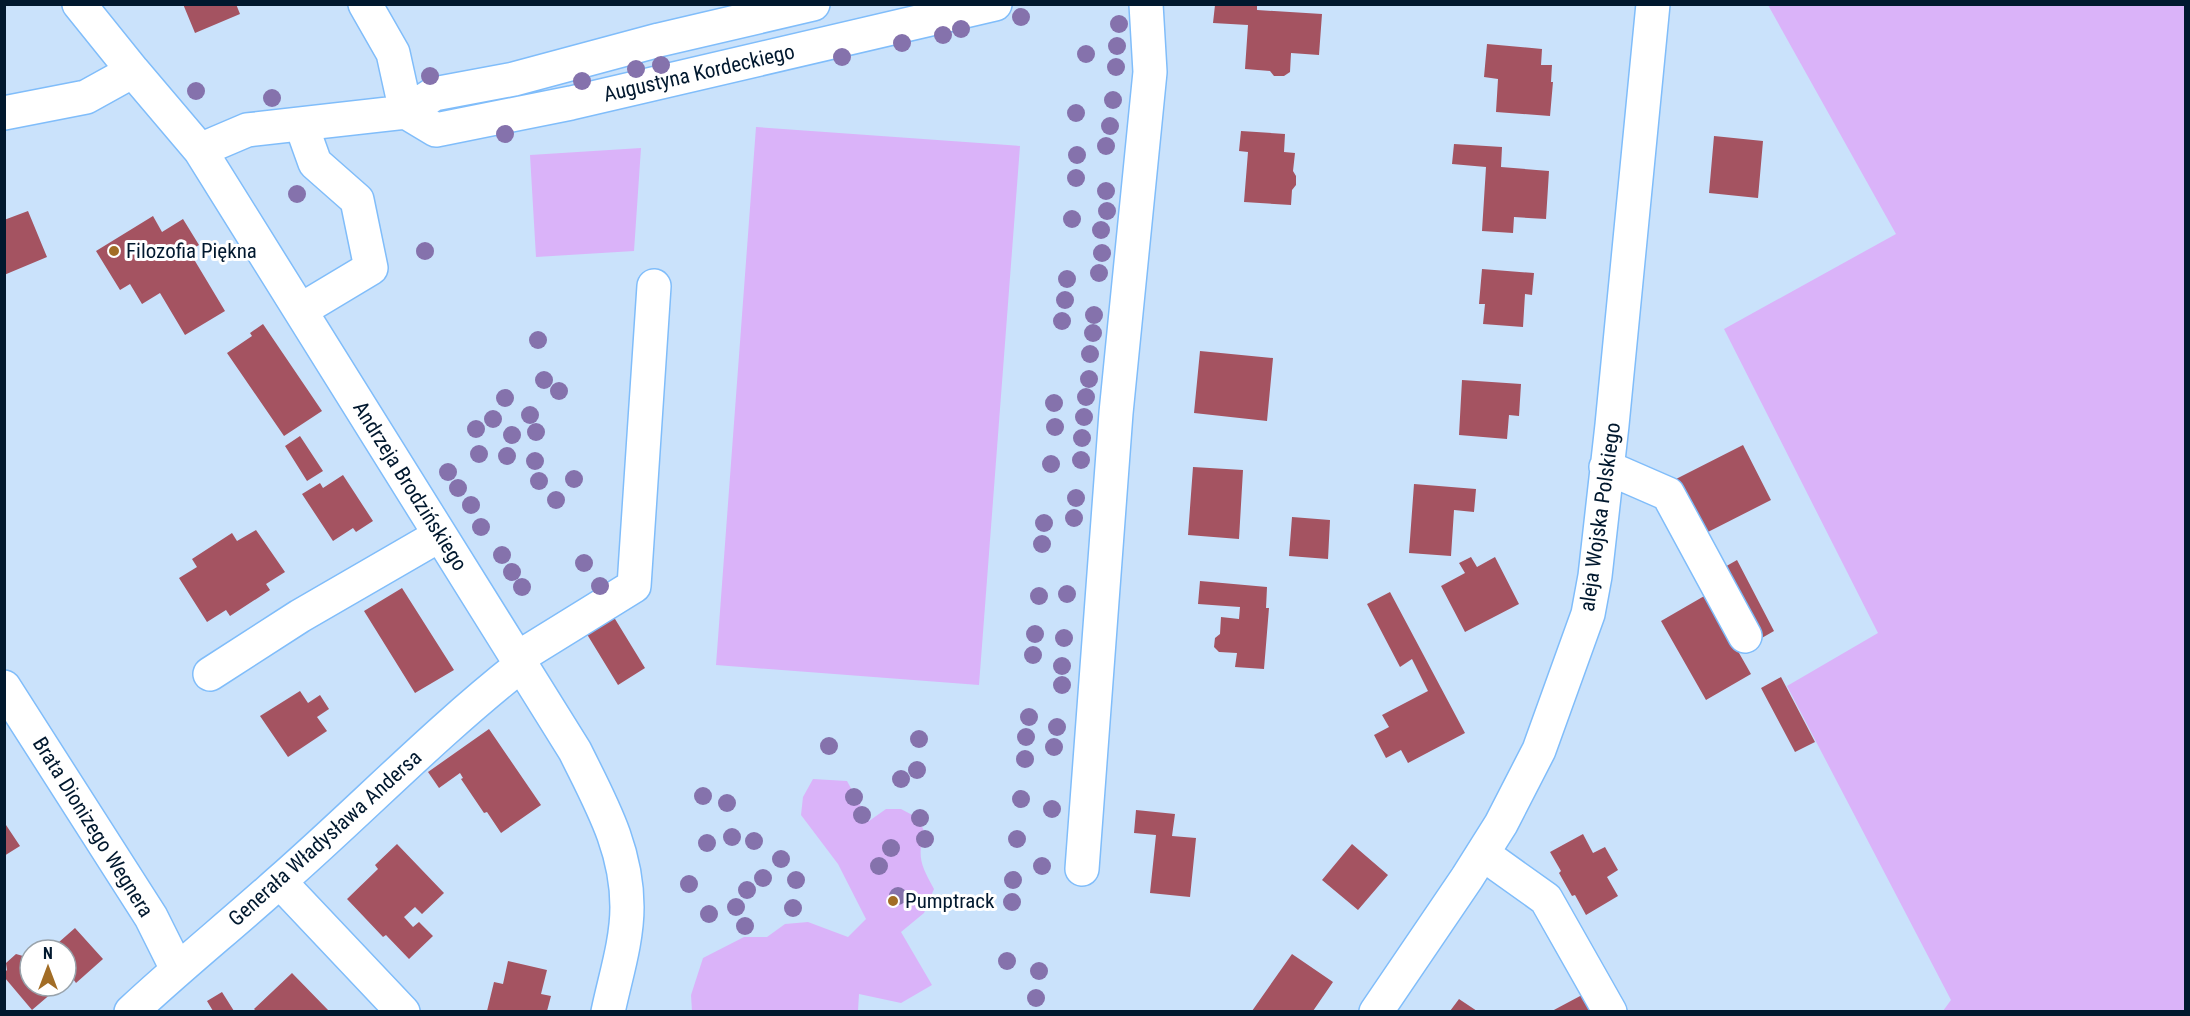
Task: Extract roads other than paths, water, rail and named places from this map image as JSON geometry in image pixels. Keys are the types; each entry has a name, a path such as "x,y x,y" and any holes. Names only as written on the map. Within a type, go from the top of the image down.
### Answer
{"street":[{"name":"Andrzeja Brodzińskiego","path":"79,4 200,150 575,751 618,844 624,871 627,908 608,1011"},
{"path":"365,4 393,53 406,112"},
{"name":"Augustyna Kordeckiego","path":"200,150 248,130 406,112 434,94 514,79 658,40 813,4"},
{"name":"Augustyna Kordeckiego","path":"406,112 436,130 571,103 995,4"},
{"path":"1082,869 1116,413 1150,72 1146,4"},
{"name":"aleja Wojska Polskiego","path":"1376,1011 1501,824 1539,750 1588,614 1595,576 1612,425 1653,4"},
{"path":"4,113 86,97 133,71"},
{"path":"301,124 315,163 357,200 371,268 301,310"},
{"name":"Generała Władysława Andersa","path":"131,1011 280,882 387,781 518,663 634,586 654,286"},
{"path":"1606,467 1668,494 1745,636"},
{"path":"210,674 300,616 440,535"},
{"name":"Brata Dionizego Wegnera","path":"4,687 151,917 177,969"},
{"path":"1483,854 1546,899 1610,1011"},
{"path":"280,882 402,1011"}],"place":[{"name":"Filozofia Piękna","path":"114,251"},
{"name":"Pumptrack","path":"893,901"}]}
